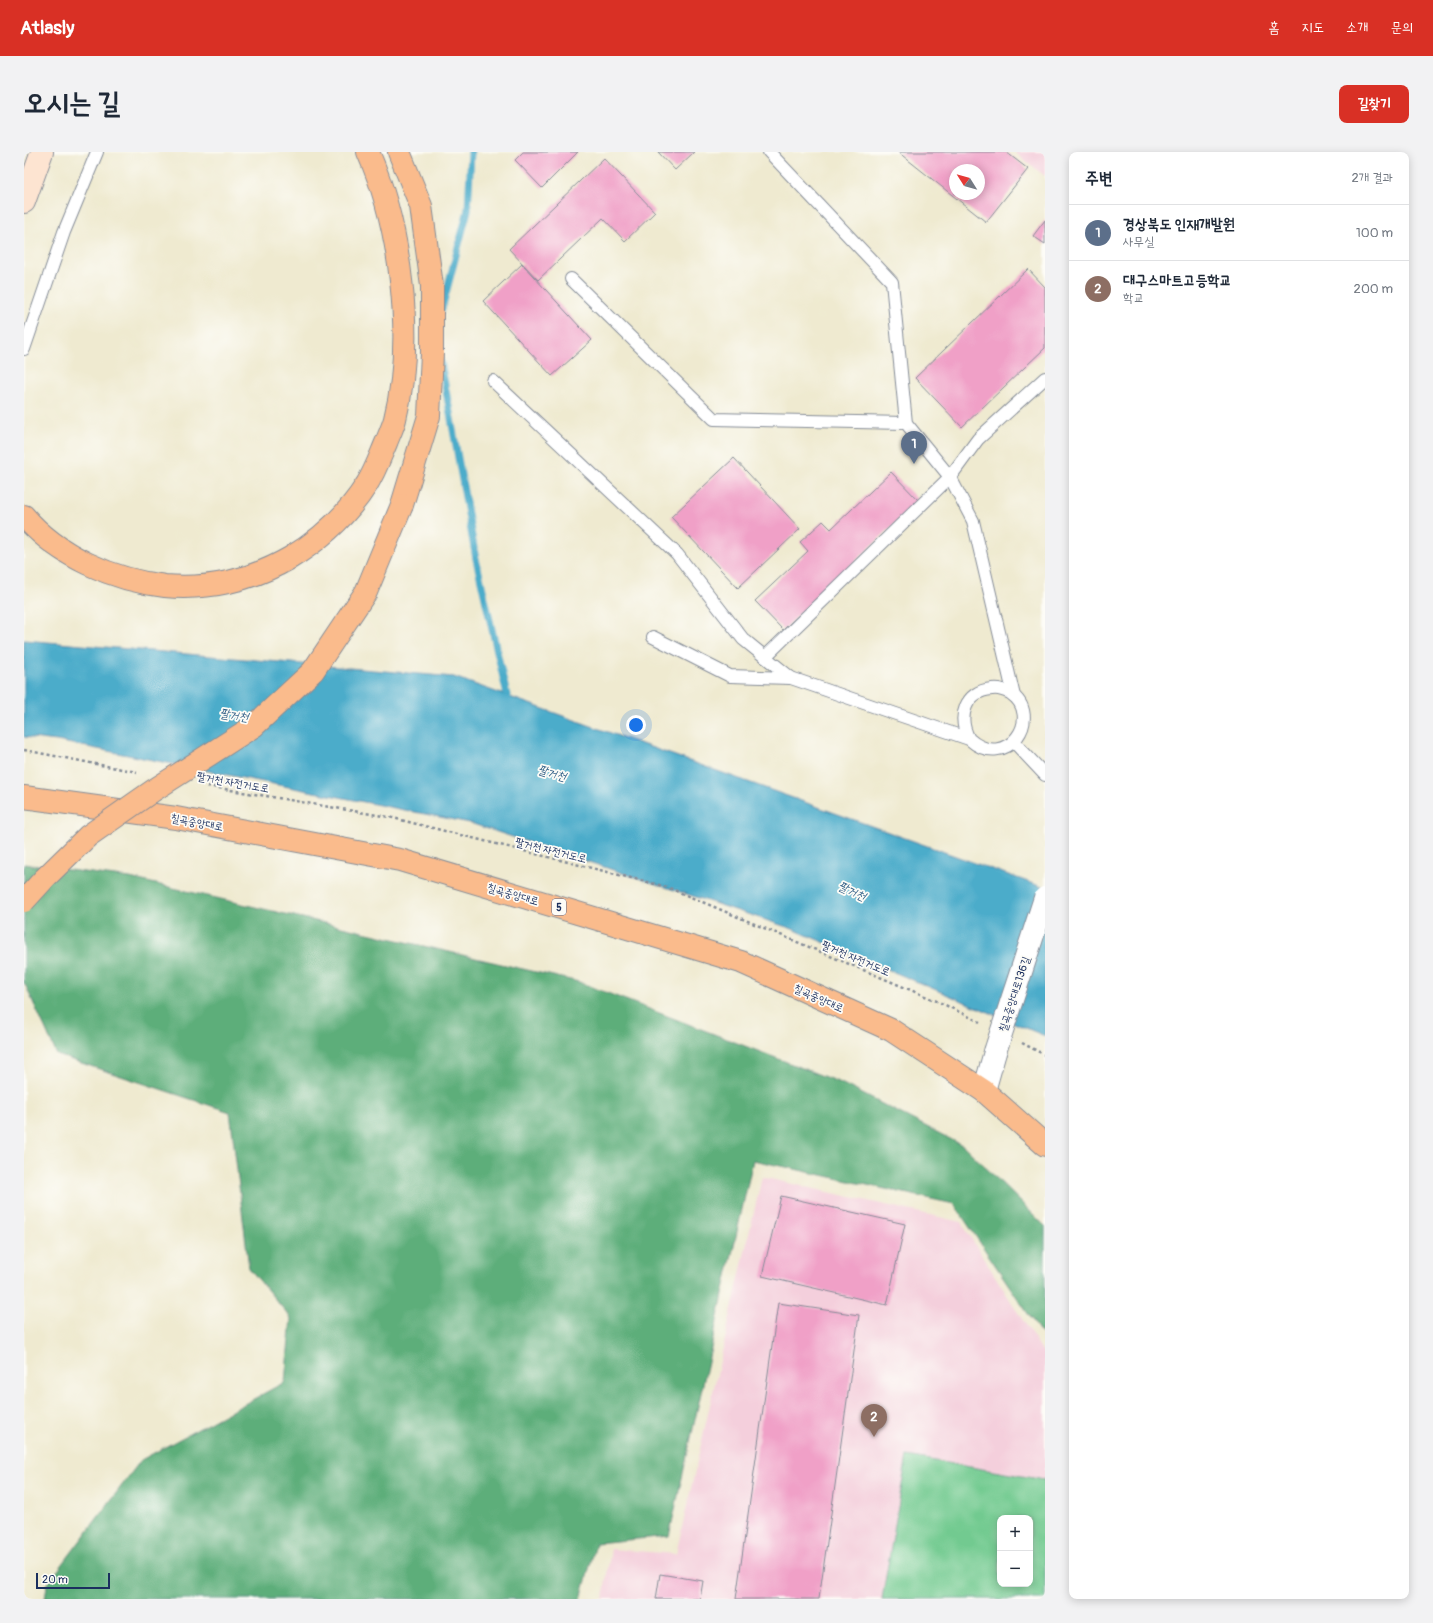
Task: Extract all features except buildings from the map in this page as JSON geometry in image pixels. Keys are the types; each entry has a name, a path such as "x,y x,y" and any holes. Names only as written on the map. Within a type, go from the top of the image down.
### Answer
{"main road":[{"path":"24,202 42,152"},
{"path":"24,516 39,532 80,560 111,574 144,584 175,587 204,586 228,582 255,575 278,565 300,552 325,534 346,512 367,484 379,460 395,420 403,368 403,308 399,262 390,216 377,172 368,152"},
{"path":"24,902 45,878 88,836 154,790 254,726 313,670 366,592 402,505 428,416 432,353 432,286 420,206 399,152"},
{"name":"칠곡중앙대로","path":"24,798 176,818 400,860 733,960 891,1030 984,1091 1045,1145"}],"street":[{"name":"칠곡중앙대로136길","path":"984,1091 995,1052 1045,898"}],"lane":[{"path":"24,349 64,232 97,152"},
{"path":"769,152 892,282 906,423 950,477 973,520 1014,696"},
{"path":"571,279 714,419 906,423"},
{"path":"765,657 950,477 978,439 1045,378"},
{"path":"492,381 677,554 743,639 790,678"},
{"path":"653,637 730,676 790,678 969,739 977,746 986,749 996,750 1006,748 1021,734 1024,724 1024,714 1021,704 1014,696 1005,690 995,688 985,689 976,694 968,702 963,715 965,730 969,739"},
{"path":"1014,742 1045,774"}],"path":[{"path":"24,750 138,772"},
{"name":"팔거천 자전거도로","path":"199,784 389,817 667,887 938,1002 981,1023"},
{"path":"1016,1041 1045,1055"}],"shaded area":[{"path":"1014,152 1045,152 1045,176"},
{"path":"762,1177 961,1222 1045,1355 1045,1599 603,1599 611,1549 676,1554"}],"green space":[{"path":"24,864 130,878 579,982 841,1083 964,1146 1045,1226 1045,1339 954,1204 753,1160 669,1536 596,1543 581,1599 45,1599 47,1585 141,1460 285,1382 291,1318 249,1268 230,1112 57,1055 24,982"},
{"path":"907,1456 1045,1480 1045,1599 882,1599"}],"water":[{"name":"팔거천","path":"24,640 454,677 1045,888 1045,1036 790,928 470,823 57,741 24,737"}],"waterway":[{"path":"441,312 468,210 471,152"},
{"path":"441,362 476,559 509,704"}],"place":[{"name":"경상북도 인재개발원","path":"914,464"},
{"name":"대구스마트고등학교","path":"874,1437"}]}
